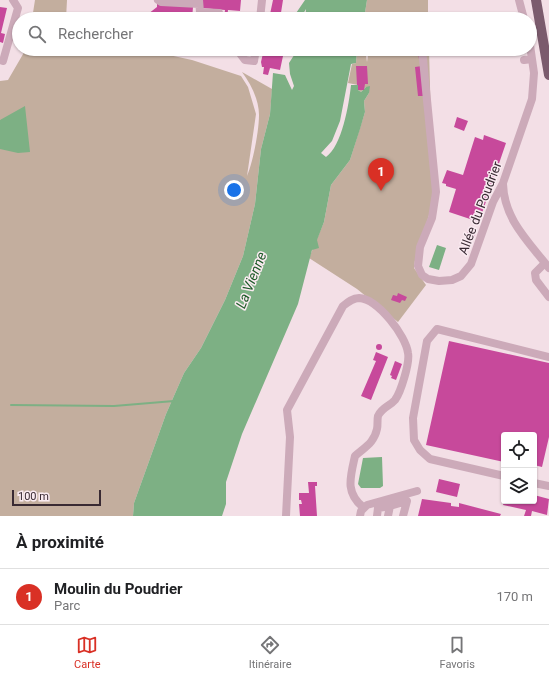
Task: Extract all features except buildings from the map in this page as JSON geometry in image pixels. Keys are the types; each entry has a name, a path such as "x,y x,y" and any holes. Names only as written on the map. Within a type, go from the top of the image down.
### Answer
{"main road":[{"path":"536,0 549,75"}],"street":[{"path":"13,0 20,4"},
{"path":"158,0 161,2 199,2 200,12"},
{"path":"261,12 262,0"},
{"path":"519,0 522,12"},
{"path":"3,61 12,31"},
{"path":"242,56 245,60 254,61 255,56"},
{"name":"Allée du Poudrier","path":"423,56 436,178 436,192 432,218 420,247 418,266 422,274 428,279 439,281 452,280 461,276 471,264 493,202 503,183 532,98 534,73 528,59 528,56"},
{"path":"503,183 504,199 511,218 547,266 535,273 536,280 549,297"},
{"path":"286,516 290,437 287,410 343,306 358,298 364,299 376,305 396,326 408,354 405,373 395,400 384,407 378,417 377,429 372,442 368,447 355,456 350,488 354,499 364,508"},
{"path":"501,475 430,459 420,450 414,440 413,418 428,341 437,329 549,357"},
{"path":"537,484 549,486"},
{"path":"360,516 367,505 417,491"},
{"path":"377,516 378,508 407,501 403,516"},
{"path":"388,516 390,506"}],"shaded area":[{"path":"35,0 67,0 66,12 33,12"},
{"path":"367,0 428,0 428,12 365,12"},
{"path":"22,56 173,56 192,60 241,76 248,87 256,114 247,176 255,146 259,109 254,92 242,72 272,89 270,114 261,149 255,204 243,256 225,300 201,348 184,373 166,414 134,503 133,516 0,516 0,81 8,80"},
{"path":"356,56 366,56 367,62 368,56 429,56 433,197 429,215 417,250 414,268 426,285 398,322 357,289 309,258 324,222 331,185 350,160 365,112 364,101 369,93 366,87 361,92 358,90 358,85 348,83 352,64 356,63"}],"water":[{"path":"305,0 367,0 365,12 306,12 306,9 304,12 297,12"},
{"name":"La Vienne","path":"294,56 356,56 356,63 351,64 340,121 332,141 321,153 326,157 332,152 336,144 344,124 351,85 358,85 358,90 361,92 366,87 370,86 369,93 364,101 365,112 350,160 331,185 324,222 317,240 319,248 312,250 298,304 242,434 226,482 226,504 222,516 133,516 134,503 166,414 184,373 201,348 225,300 243,256 255,204 261,149 270,114 273,73 285,75 292,90 294,86 290,74 289,63"},
{"path":"25,106 30,152 18,153 0,149 0,120"},
{"path":"437,245 446,248 439,270 429,267"},
{"path":"382,457 383,486 380,488 361,488 358,484 363,458"}],"waterway":[{"path":"11,405 114,406 174,401"}],"place":[{"name":"Moulin du Poudrier","path":"381,191"}]}
